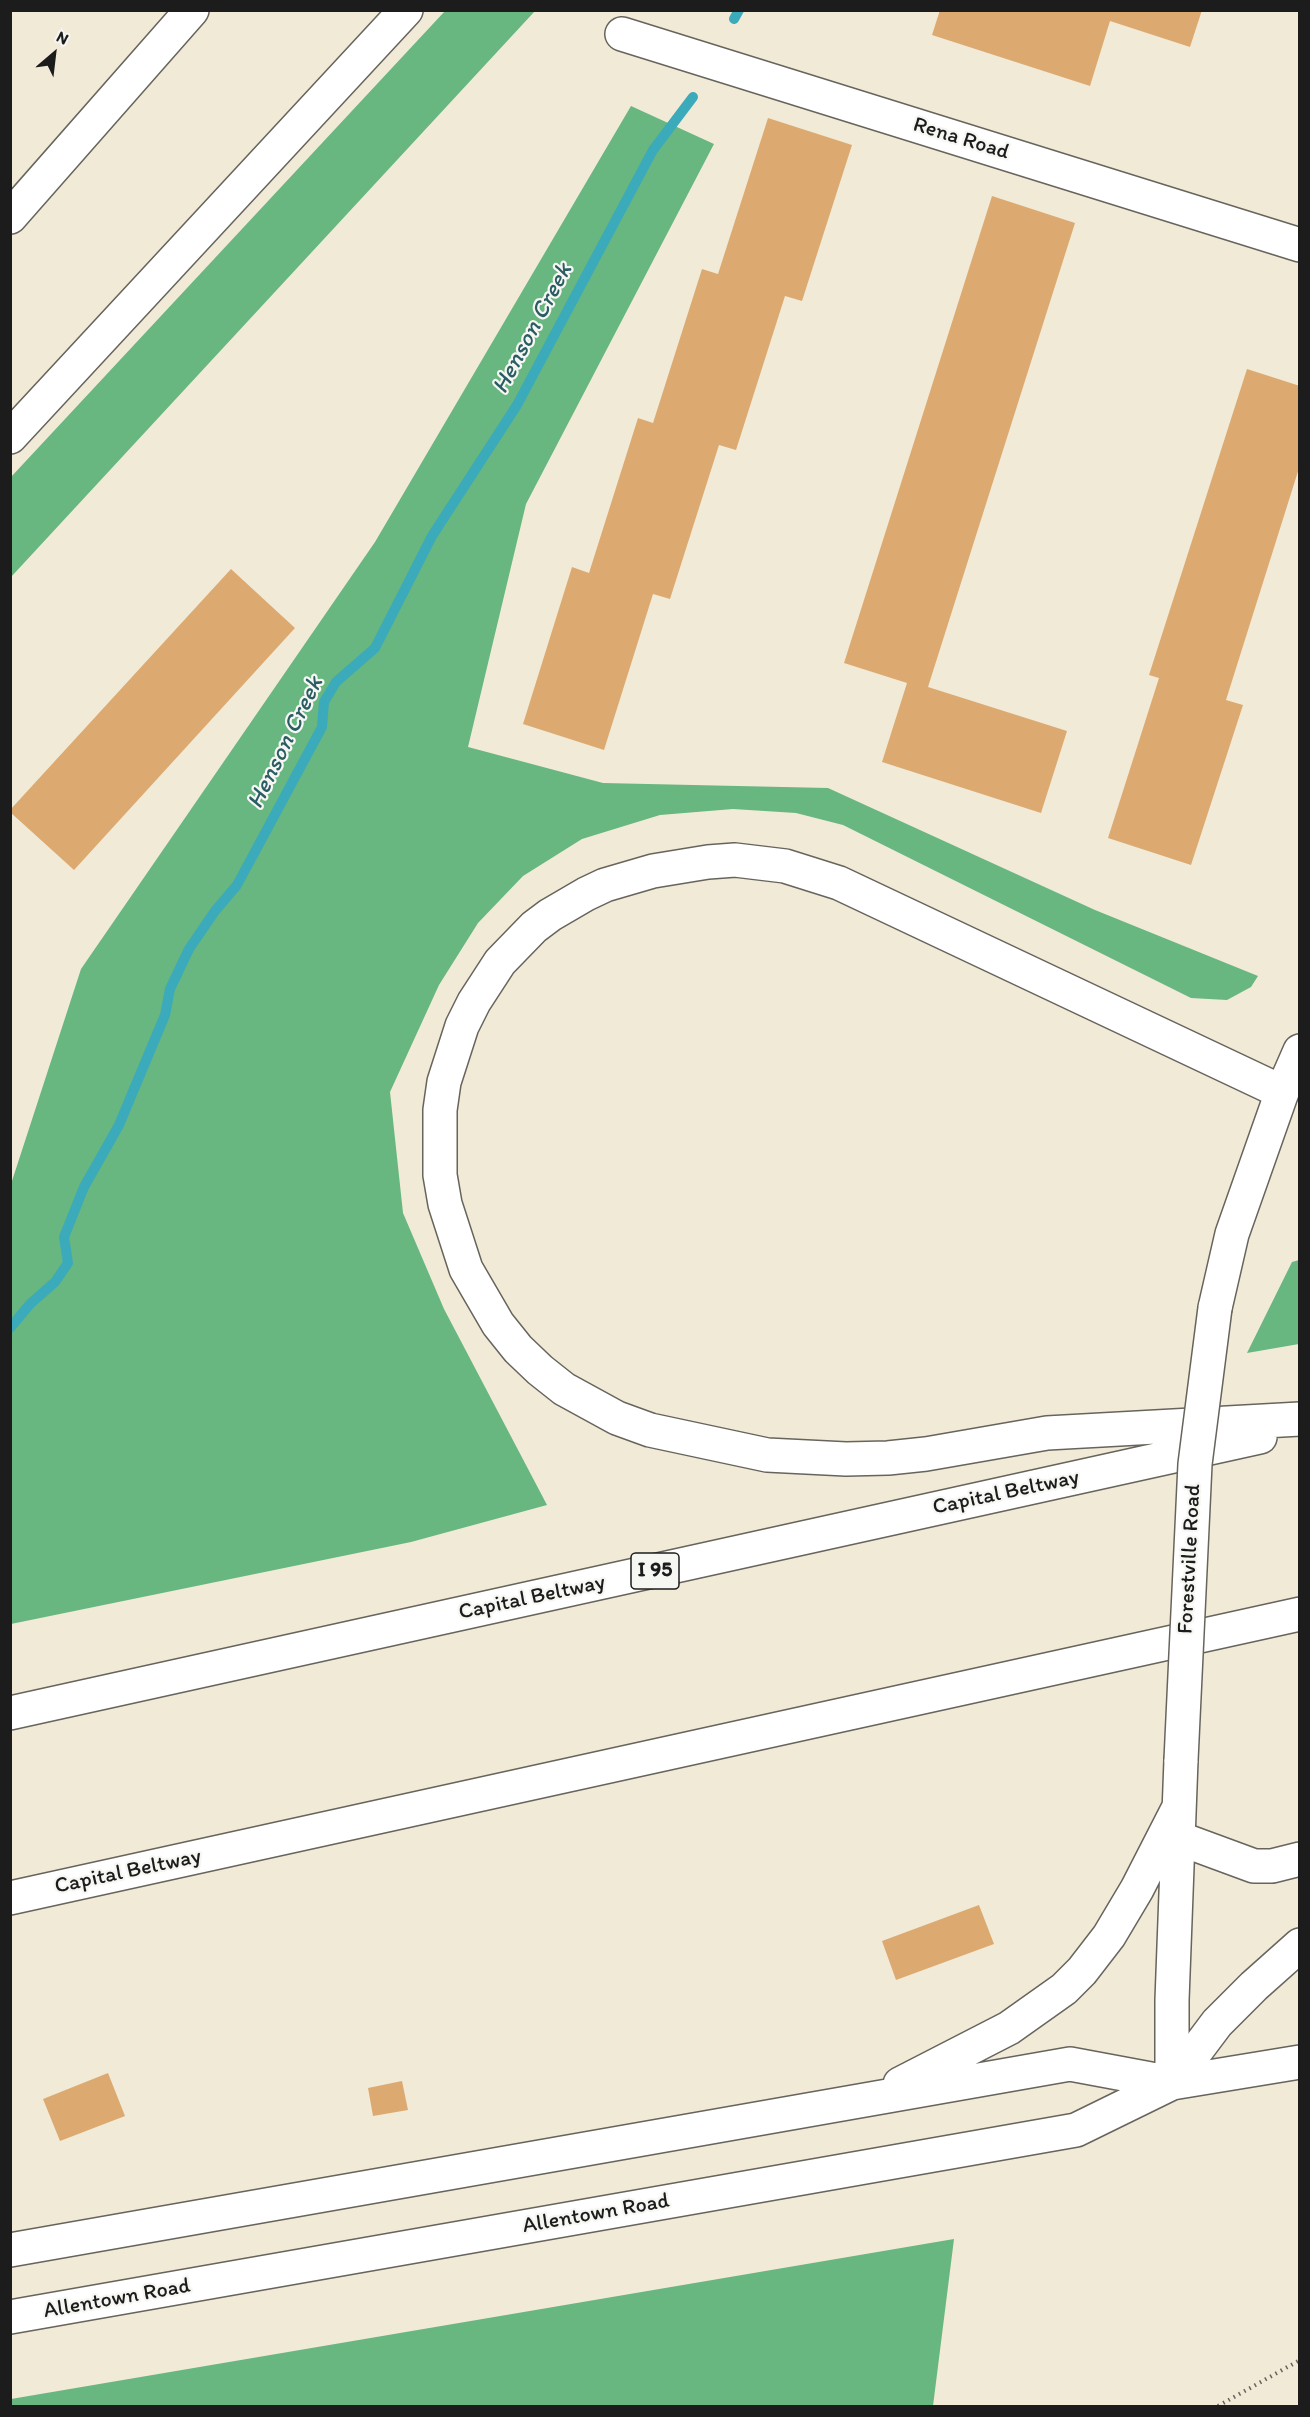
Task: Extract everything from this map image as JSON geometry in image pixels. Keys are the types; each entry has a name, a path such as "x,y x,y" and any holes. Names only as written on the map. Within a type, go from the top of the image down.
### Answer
{"main road":[{"path":"10,217 192,10"},
{"path":"10,438 406,10"},
{"name":"Rena Road","path":"622,34 1299,244"},
{"path":"1282,1092 839,883 777,864 735,860 708,862 654,871 605,885 586,894 550,915 500,962 474,1002 462,1026 444,1082 440,1110 440,1175 445,1204 466,1269 498,1324 518,1349 540,1370 581,1399 617,1418 650,1430 767,1455 846,1460 926,1454 1047,1433 1299,1419"},
{"name":"Forestville Road","path":"1172,2083 1181,1760 1195,1464 1215,1308 1232,1234 1282,1092 1298,1057"},
{"name":"Capital Beltway","path":"10,1713 1299,1428"},
{"name":"Capital Beltway","path":"10,1898 1299,1614"},
{"path":"866,2101 1009,2028 1064,1989 1082,1971 1108,1936 1179,1823 1254,1866 1272,1866 1299,1859"},
{"path":"1172,2083 1217,2023 1299,1945"},
{"name":"Allentown Road","path":"10,2317 1076,2130 1172,2083 1299,2062"},
{"name":"Allentown Road","path":"10,2250 1070,2064 1172,2083"}],"path":[{"path":"1218,2406 1299,2360"}],"green space":[{"path":"445,11 535,11 11,577 11,477"},
{"path":"631,106 714,144 526,504 468,747 603,783 828,788 1095,910 1258,976 1251,987 1227,1000 1191,998 843,825 796,813 733,809 660,815 582,839 523,876 478,923 439,985 390,1092 403,1213 444,1309 547,1505 411,1542 11,1624 11,1184 81,969 375,542"},
{"path":"1299,1260 1299,1344 1247,1353 1292,1262"},
{"path":"954,2239 933,2406 11,2406 11,2399"}],"building":[{"path":"940,10 1202,10 1190,47 1110,21 1090,86 932,35"},
{"path":"768,118 852,145 802,301 785,296 736,450 719,445 670,599 653,594 604,750 523,724 572,567 589,573 638,418 653,423 702,269 718,274"},
{"path":"992,196 1075,223 928,687 1067,731 1041,813 882,762 907,683 844,663"},
{"path":"1247,369 1300,386 1300,465 1226,700 1243,705 1191,865 1108,838 1159,678 1149,675"},
{"path":"231,569 295,628 74,870 10,810"},
{"path":"979,1905 994,1944 896,1980 882,1941"},
{"path":"108,2073 125,2116 60,2141 43,2099"},
{"path":"402,2081 408,2110 373,2116 368,2088"}],"waterway":[{"name":"Henson Creek","path":"734,19 739,10"},
{"name":"Henson Creek","path":"10,1328 30,1304 55,1282 68,1263 64,1237 84,1187 119,1125 165,1015 170,989 189,949 215,911 237,885 322,727 324,702 336,682 375,648 432,536 517,405 653,150 693,97"}]}
